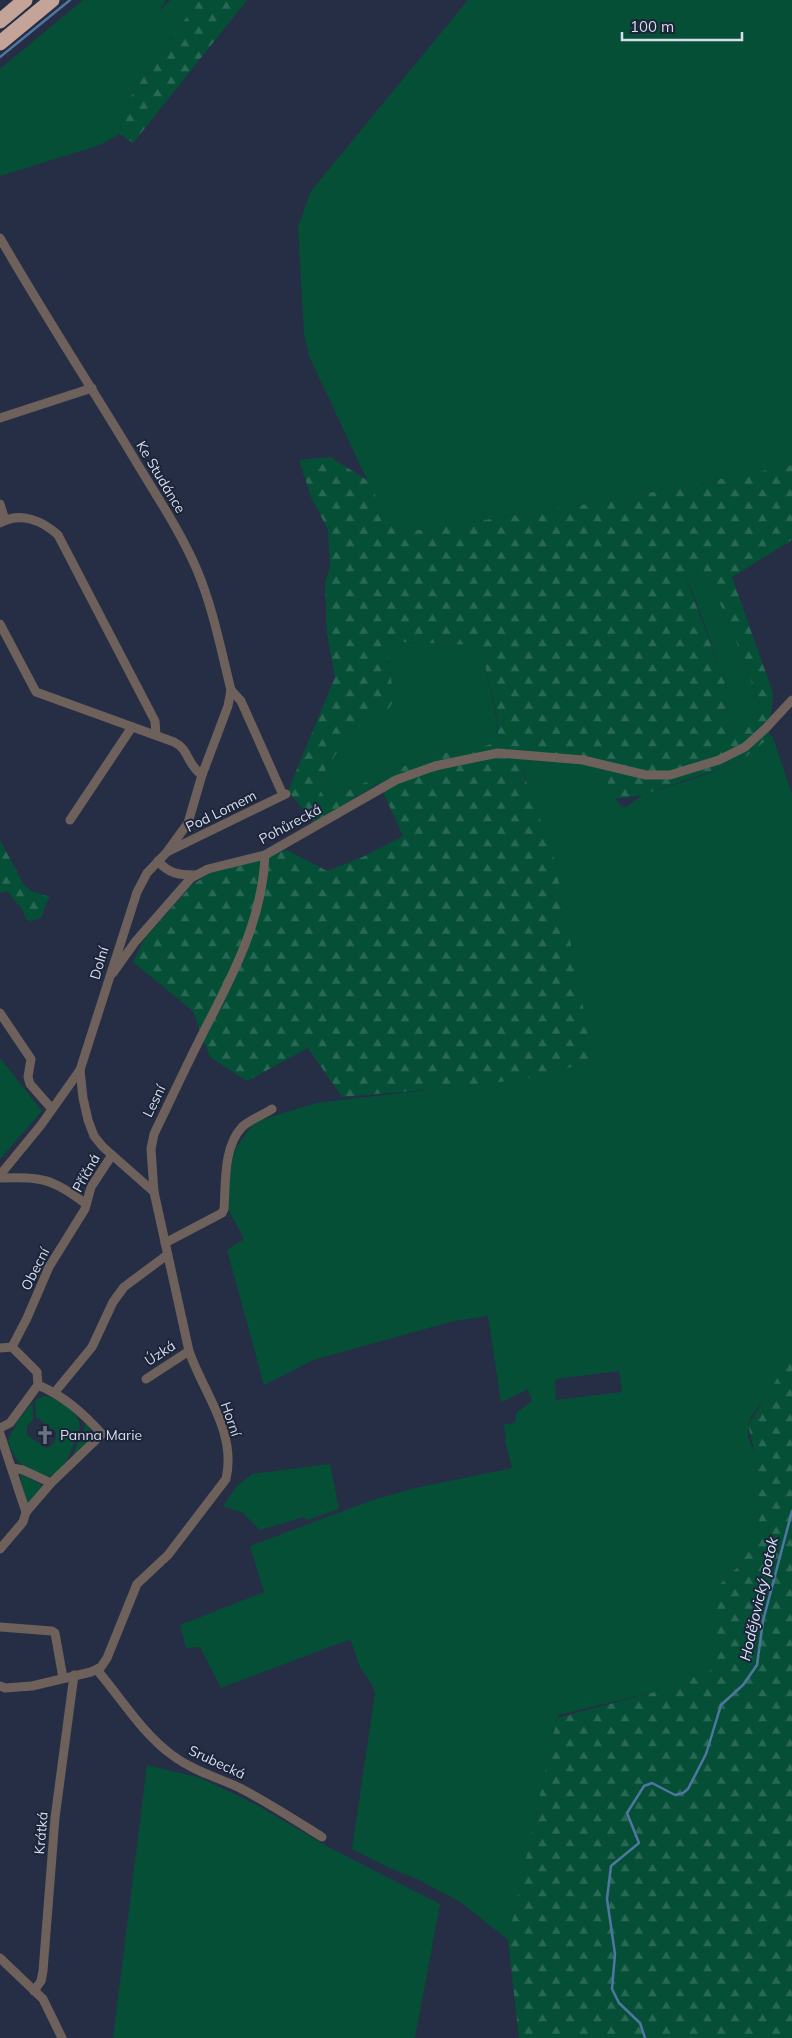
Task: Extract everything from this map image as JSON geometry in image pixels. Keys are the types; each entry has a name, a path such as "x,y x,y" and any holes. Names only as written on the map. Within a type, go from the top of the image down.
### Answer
{"highway":[{"path":"0,21 25,0"},
{"path":"0,43 52,0"}],"street":[{"name":"Ke Studánce","path":"0,238 173,524 197,570 231,690 228,706 211,752"},
{"path":"0,418 92,388"},
{"path":"0,504 3,521 20,518 35,520 48,525 58,535 155,721 156,735"},
{"path":"0,624 36,692 180,744 185,750 193,768 202,775"},
{"name":"Pod Lomem","path":"167,852 285,794 241,701 231,690"},
{"name":"Pohůrecká","path":"108,980 135,942 180,888 196,875 208,869 265,855 380,789 435,766 498,753 583,760 646,775 670,774 719,760 745,747 792,700"},
{"path":"70,820 132,727"},
{"name":"Dolní","path":"0,1176 41,1125 80,1070 137,892 147,873 167,852 188,823 211,752"},
{"name":"Lesní","path":"154,1192 151,1149 154,1134 231,980 254,921 264,877 265,855"},
{"path":"158,861 171,872 181,875 196,875"},
{"path":"0,1013 31,1059 28,1077 30,1084 52,1109"},
{"path":"80,1070 83,1098 94,1136 112,1155 154,1192"},
{"path":"165,1243 222,1213 224,1209 226,1169 232,1141 243,1126 272,1109"},
{"name":"Příčná","path":"0,1176 46,1180 57,1184 86,1204 91,1187 112,1155"},
{"name":"Horní","path":"97,1670 107,1658 137,1584 168,1555 226,1478 228,1456 221,1420 194,1368 189,1351 154,1192"},
{"name":"Obecní","path":"12,1348 49,1268 80,1218 86,1204"},
{"path":"55,1392 92,1347 113,1302 124,1287 167,1255"},
{"path":"0,1348 12,1348 37,1372 38,1384 10,1423 0,1428"},
{"name":"Úzká","path":"146,1379 189,1351"},
{"path":"0,1549 23,1522 26,1512 102,1434 85,1415 55,1392 38,1384"},
{"path":"0,1434 3,1450 12,1468 26,1512"},
{"path":"12,1468 23,1470 52,1484"},
{"path":"0,1627 52,1631 55,1633 63,1678"},
{"path":"0,1686 5,1688 32,1686 97,1670"},
{"name":"Srubecká","path":"97,1670 137,1723 172,1756 206,1776 230,1783 260,1798 322,1837"},
{"name":"Krátká","path":"34,1991 41,1981 43,1971 55,1818 74,1675"},
{"path":"0,1958 43,1999 62,2038"}],"green space":[{"path":"83,0 166,0 158,12 170,0 199,0 148,70 122,111 120,134 100,145 0,176 0,69"},
{"path":"199,0 247,0 133,143 120,134 122,111 148,70"},
{"path":"468,0 792,0 792,465 607,501 406,532 391,524 367,480 309,356 304,334 298,227 311,191"},
{"path":"330,457 367,480 391,524 406,532 607,501 792,465 792,540 732,577 773,693 769,738 742,760 642,795 615,799 602,770 596,766 536,761 522,763 525,778 554,858 591,1047 597,1057 551,1075 470,1086 342,1097 308,1048 247,1081 210,1057 193,1011 133,962 145,938 191,886 208,874 287,850 327,871 365,856 403,836 379,783 314,823 288,791 335,677 327,633 325,583 330,567 328,530 311,497 299,460","holes":["701,567 727,620 763,713 733,735 727,716 725,682 684,572","388,637 404,642 477,645 483,648 486,672 497,718 498,742 464,752 437,753 326,800 319,788 322,775 362,715 385,714 393,702 394,697 385,640"]},
{"path":"701,567 727,620 763,713 733,736 727,716 725,682 684,572"},
{"path":"388,637 404,642 477,645 483,648 498,731 498,743 464,752 437,753 326,800 319,788 322,775 362,715 385,714 393,702 394,697 385,640"},
{"path":"772,735 792,794 792,1357 769,1393 752,1415 748,1425 748,1437 755,1454 760,1517 754,1534 744,1548 739,1566 718,1586 710,1672 651,1693 558,1715 508,1940 462,1903 417,1879 352,1849 375,1693 359,1665 351,1641 337,1644 221,1688 200,1647 186,1648 180,1625 264,1592 250,1546 373,1500 415,1488 512,1468 505,1441 504,1424 515,1423 516,1413 532,1401 528,1389 501,1402 488,1316 454,1321 313,1360 264,1385 227,1250 244,1239 229,1211 228,1188 233,1156 236,1148 250,1128 258,1121 316,1103 551,1075 597,1057 591,1047 522,762 536,761 596,766 605,774 615,798 623,807 628,806 642,795 696,778 742,760","holes":["619,1371 622,1392 556,1400 555,1379"]},
{"path":"0,840 24,885 31,891 50,897 41,918 30,921 26,919 22,909 7,891 0,893"},
{"path":"0,1058 42,1111 0,1159"},
{"path":"792,1355 792,2038 519,2038 508,1940 557,1718 651,1693 710,1671 718,1586 739,1566 744,1548 754,1534 760,1517 754,1450 748,1425"},
{"path":"44,1396 56,1399 67,1406 76,1416 80,1427 65,1464 57,1473 48,1476 31,1472 22,1465 14,1455 8,1441 17,1422 33,1402 33,1420 27,1426 27,1435 46,1448 53,1444 56,1432 36,1417 35,1400"},
{"path":"86,1423 90,1428 91,1438 72,1457"},
{"path":"330,1464 339,1509 307,1520 304,1517 260,1530 243,1513 223,1506 237,1486 252,1474"},
{"path":"22,1474 43,1486 29,1504 26,1504 20,1475"},
{"path":"147,1765 201,1778 255,1804 330,1848 440,1904 415,2038 113,2038"}],"waterway":[{"path":"0,57 70,0"},
{"name":"Hodějovický potok","path":"645,2038 640,2023 619,2003 612,1989 615,1954 607,1899 611,1866 639,1843 627,1813 644,1786 652,1783 675,1795 683,1793 688,1789 706,1754 721,1705 743,1685 757,1665 763,1621 792,1511"}],"place":[{"name":"Panna Marie","path":"45,1435"}]}
